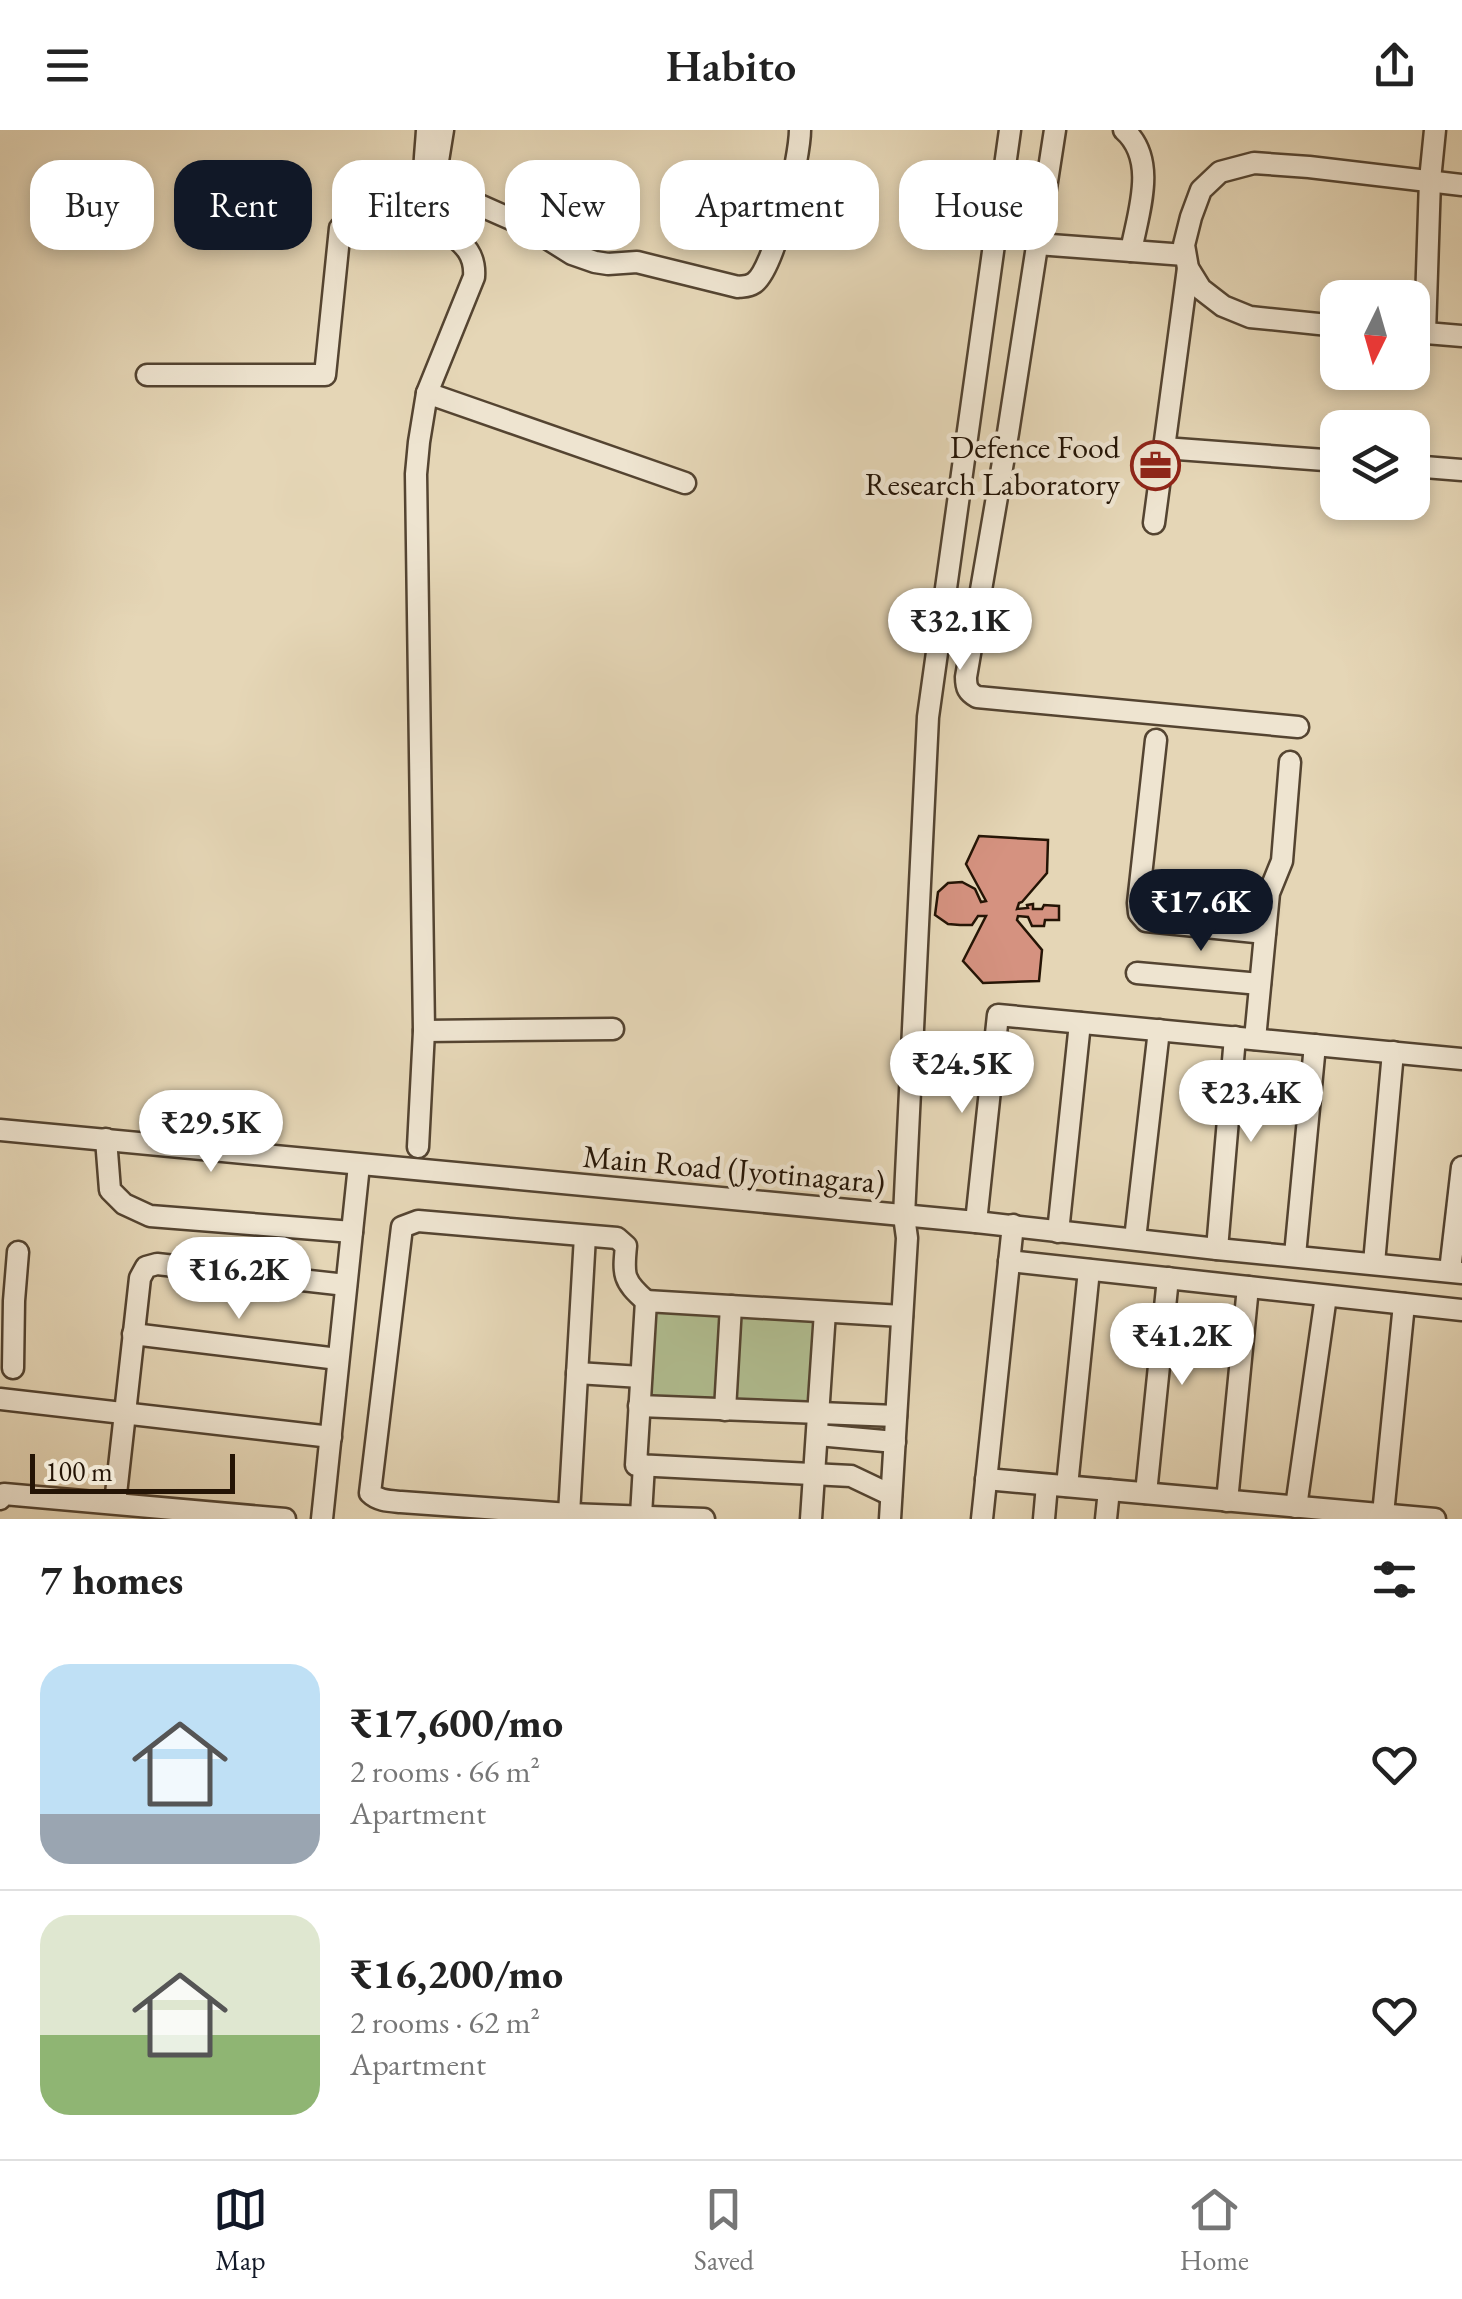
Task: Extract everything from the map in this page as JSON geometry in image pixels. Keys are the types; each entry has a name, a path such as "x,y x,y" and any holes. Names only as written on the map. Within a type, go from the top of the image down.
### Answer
{"street":[{"path":"426,160 427,130"},
{"path":"442,130 438,161 442,182 452,193 595,262 637,262 738,287 753,284 760,277 782,225 800,150 798,130"},
{"path":"890,1519 907,1238 904,1216 928,717 1010,130"},
{"path":"1050,160 1055,130"},
{"path":"1124,130 1139,149 1142,161 1142,186 1131,250"},
{"path":"1423,280 1435,130"},
{"path":"1154,523 1182,308 1184,246 1201,190 1220,172 1254,162 1462,184"},
{"path":"1058,245 1131,250 1186,261 1202,289 1223,306 1250,318 1320,324"},
{"path":"147,375 325,375 338,250"},
{"path":"418,1147 424,1031 416,474 427,393 474,278 473,258 468,250"},
{"path":"1036,250 966,677 969,692 977,697 1298,727"},
{"path":"1182,308 1223,306"},
{"path":"1430,333 1462,336"},
{"path":"427,393 684,483"},
{"path":"1164,448 1320,460"},
{"path":"1430,467 1462,470"},
{"path":"1156,740 1139,913 1146,920 1265,933"},
{"path":"1217,1249 1245,1038 1260,984 1269,893 1282,862 1290,762"},
{"path":"1137,973 1260,984"},
{"path":"976,1222 998,1015 1462,1059"},
{"path":"1058,1232 1080,1023"},
{"path":"424,1031 613,1029"},
{"path":"1135,1238 1159,1030"},
{"path":"1295,1255 1315,1045"},
{"path":"1374,1263 1393,1052"},
{"name":"Main Road (Jyotinagara)","path":"0,1130 976,1222 1456,1272"},
{"path":"106,1139 110,1190 124,1204 150,1216 352,1232"},
{"path":"322,1519 359,1165"},
{"path":"1456,1272 1462,1167"},
{"path":"704,1519 569,1514 374,1498 370,1493 402,1227 418,1221 617,1238 626,1246 625,1278 646,1301 902,1316"},
{"path":"982,1519 1013,1226"},
{"path":"569,1514 585,1236"},
{"path":"14,1368 7,1301 18,1252"},
{"path":"1009,1261 1462,1310"},
{"path":"116,1503 142,1271 150,1265 346,1285"},
{"path":"1044,1519 1057,1486 1089,1270"},
{"path":"1146,1494 1168,1278"},
{"path":"1227,1501 1248,1287"},
{"path":"1296,1507 1326,1296"},
{"path":"646,1301 636,1465 851,1476 891,1495"},
{"path":"1383,1514 1404,1304"},
{"path":"725,1410 731,1306"},
{"path":"811,1519 825,1312"},
{"path":"133,1334 338,1358"},
{"path":"577,1372 641,1377"},
{"path":"0,1399 330,1437"},
{"path":"639,1406 896,1416"},
{"path":"818,1435 894,1442"},
{"path":"641,1515 644,1466"},
{"path":"986,1479 1435,1519"},
{"path":"1106,1519 1109,1490"},
{"path":"1,1496 285,1519"}],"green space":[{"path":"654,1308 723,1312 718,1403 648,1399"},
{"path":"738,1314 818,1318 814,1407 733,1403"}],"building":[{"path":"979,836 1048,840 1047,873 1017,909 1033,904 1033,909 1059,906 1059,920 1045,920 1044,926 1032,926 1028,917 1018,916 1017,920 1042,950 1039,981 983,983 963,961 986,916 978,916 972,925 960,925 948,924 935,915 938,892 948,883 962,882 975,889 981,902 986,901 966,864"}],"place":[{"name":"Defence Food Research Laboratory","path":"1155,465"}]}
